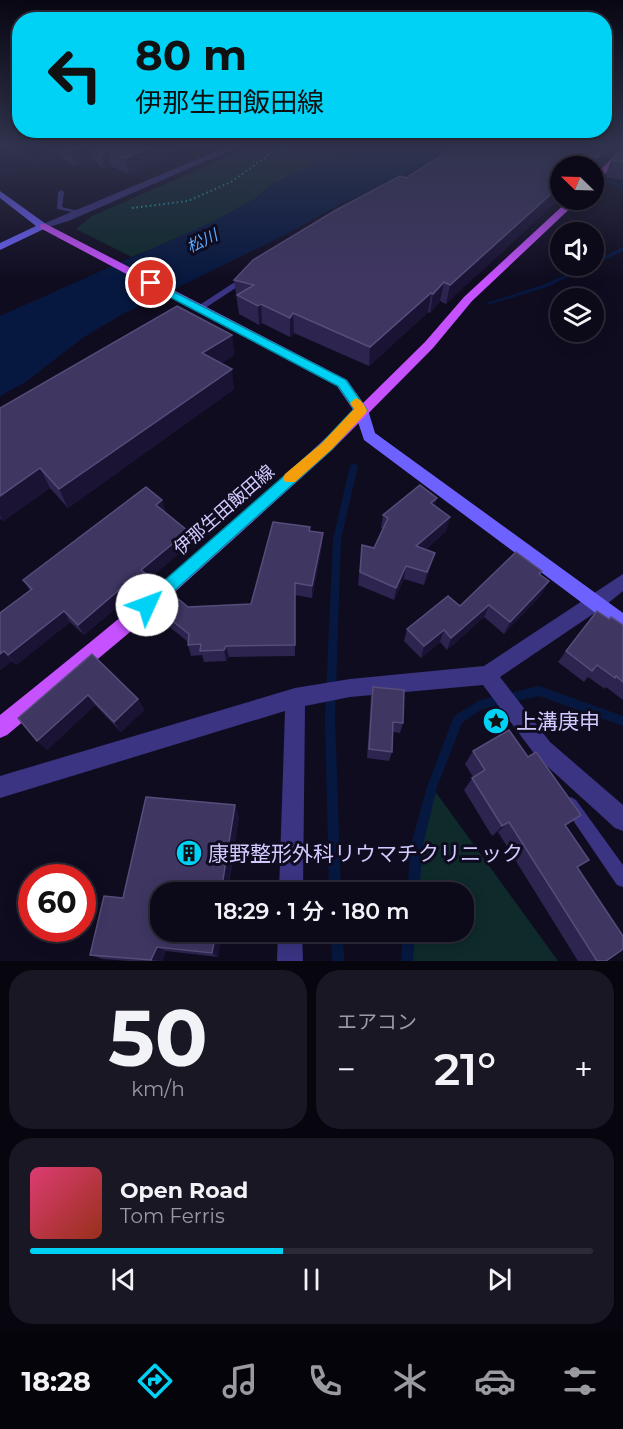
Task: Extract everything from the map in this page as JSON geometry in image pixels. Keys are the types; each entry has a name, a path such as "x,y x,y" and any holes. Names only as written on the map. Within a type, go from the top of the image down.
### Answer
{"main road":[{"name":"伊那生田飯田線","path":"0,728 130,621 327,446 429,345 468,299 563,210"},
{"path":"43,226 342,383 361,410"}],"street":[{"path":"0,248 43,226 136,189"},
{"path":"0,194 43,226"},
{"path":"361,410 369,436 623,623"},
{"path":"0,787 303,697 350,688 491,680 623,581"},
{"path":"491,680 543,749 623,819"},
{"path":"292,882 303,697"},
{"path":"290,942 290,961"}],"lane":[{"path":"61,192 59,208 80,213"},
{"path":"195,306 254,273"},
{"path":"543,749 541,763 623,879"}],"path":[{"path":"127,209 188,201 216,189"}],"green space":[{"path":"154,189 267,189 246,205 227,215 132,257 76,229 92,216"},
{"path":"432,787 558,961 407,961 408,942 474,942 474,882 414,882 417,845"}],"water":[{"name":"松川","path":"267,189 373,189 121,315 84,337 24,383 0,396 0,316 214,221 263,194"}],"building":[{"path":"376,189 550,189 550,195 450,285 444,282 370,347 293,313 290,318 237,295 254,285 234,280 253,260"},
{"path":"177,306 232,335 202,353 232,369 59,489 40,468 0,496 0,408"},
{"path":"420,485 437,498 431,503 450,517 416,546 435,553 427,572 406,566 396,588 360,572 362,545 374,548 388,518 383,515"},
{"path":"146,487 162,500 156,505 188,531 141,570 149,576 133,589 126,584 78,625 64,611 8,655 4,651 0,654 0,613 32,589 23,580"},
{"path":"273,522 310,527 309,531 323,533 312,586 295,583 295,645 226,646 224,650 200,651 201,644 188,645 189,634 149,602 165,588 188,607 251,604"},
{"path":"516,552 542,571 539,574 549,581 510,622 489,605 451,638 444,630 424,646 407,629 448,596 460,606"},
{"path":"597,611 623,625 623,682 597,665 592,671 566,651"},
{"path":"92,654 138,699 114,722 88,695 37,741 18,718"},
{"path":"373,687 404,690 403,723 393,722 392,752 369,749"},
{"path":"509,730 528,757 536,752 581,815 565,825 589,860 577,867 623,936 623,949 606,961 597,961 509,822 502,826 472,778 485,770 473,751"},
{"name":"康野整形外科リウマチクリニック","path":"146,797 235,805 223,882 150,882 150,942 214,942 212,953 157,947 151,960 90,955 93,942 96,942 96,930 104,896 123,898"}],"waterway":[{"path":"604,258 623,249"},
{"path":"489,303 545,286 566,276"},
{"path":"335,882 330,717 337,539 354,466"},
{"path":"414,882 417,845 432,787 458,720 480,705 539,691 623,721"},
{"path":"337,942 338,961"},
{"path":"407,961 408,942"}],"slow traffic":[{"path":"290,478 327,446 361,410 356,403"}],"place":[{"name":"上溝庚申","path":"496,721"},
{"name":"康野整形外科リウマチクリニック","path":"189,853"}],"route":[{"path":"147,605 327,446 361,410 342,383 151,283"}]}
